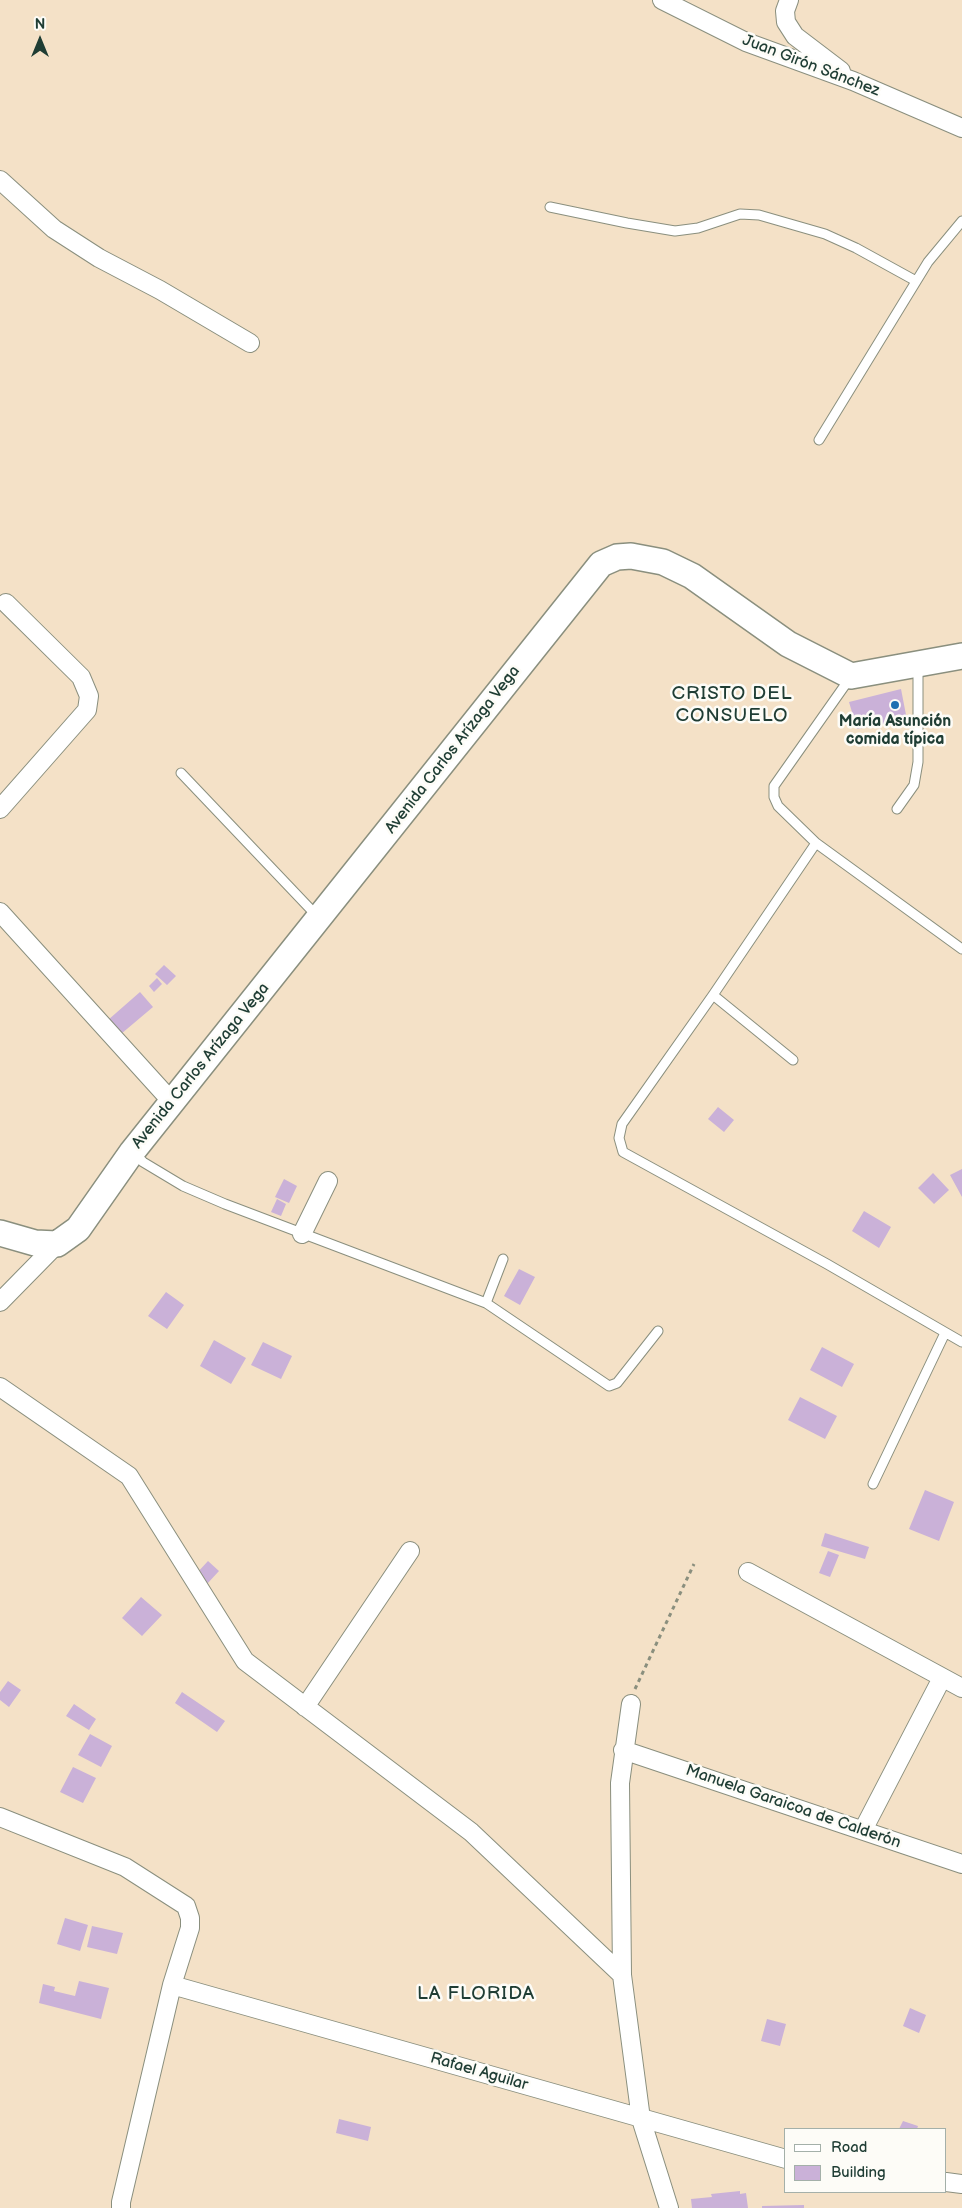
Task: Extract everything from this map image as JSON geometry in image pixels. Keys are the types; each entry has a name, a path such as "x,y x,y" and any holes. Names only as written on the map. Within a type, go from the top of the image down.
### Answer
{"street":[{"name":"Juan Girón Sánchez","path":"662,0 746,42 853,80 962,128"},
{"path":"789,0 785,11 786,22 794,36 853,80"},
{"path":"0,180 54,228 76,243 250,343"},
{"name":"Avenida Carlos Arízaga Vega","path":"57,1244 78,1229 132,1152 601,564 617,557 631,556 663,562 692,576 788,644 852,676"},
{"path":"0,809 86,710 89,696 86,685 81,677 6,603"},
{"path":"852,676 962,656"},
{"path":"0,912 173,1103"},
{"path":"302,1234 328,1181"},
{"path":"0,1233 35,1243 57,1244"},
{"path":"0,1302 57,1244"},
{"path":"0,1387 129,1476 245,1661 471,1832 622,1976"},
{"path":"305,1706 410,1552"},
{"path":"748,1572 962,1688"},
{"path":"863,1830 942,1678"},
{"path":"631,1704 623,1750 620,1783 622,1976 641,2119 669,2208"},
{"name":"Manuela Garaicoa de Calderón","path":"623,1750 962,1864"},
{"path":"0,1817 125,1867 186,1906 190,1928 172,1985 120,2202 121,2208"},
{"name":"Rafael Aguilar","path":"172,1985 784,2158"},
{"path":"947,2182 962,2184"}],"lane":[{"path":"550,207 627,224 675,231 698,228 740,214 759,215 825,234 856,248 916,281"},
{"path":"819,440 928,262 962,221"},
{"path":"897,809 914,785 918,762 918,664"},
{"path":"852,676 774,786 774,797 778,806 816,842 962,949"},
{"path":"181,773 319,918"},
{"path":"816,842 713,995 622,1124 619,1138 623,1152 962,1342"},
{"path":"713,995 792,1060"},
{"path":"132,1152 144,1162 184,1186 302,1234 486,1303 609,1386 617,1383 658,1331"},
{"path":"486,1303 503,1259"},
{"path":"873,1484 945,1333"}],"path":[{"path":"631,1704 636,1686 694,1564"}],"building":[{"path":"901,689 907,720 857,729 849,702"},
{"path":"164,965 176,976 167,985 155,974"},
{"path":"157,978 162,984 154,992 149,986"},
{"path":"140,992 153,1007 121,1034 108,1020"},
{"path":"718,1107 734,1120 724,1132 708,1119"},
{"path":"962,1169 962,1197 950,1175"},
{"path":"933,1173 949,1190 934,1204 918,1188"},
{"path":"284,1179 297,1186 289,1203 275,1197"},
{"path":"277,1199 286,1204 281,1216 271,1212"},
{"path":"864,1211 891,1227 879,1248 852,1231"},
{"path":"519,1269 535,1277 520,1305 504,1296"},
{"path":"166,1292 184,1305 167,1329 148,1316"},
{"path":"214,1340 246,1358 231,1384 200,1366"},
{"path":"263,1342 292,1356 281,1379 251,1365"},
{"path":"822,1347 854,1364 842,1387 810,1370"},
{"path":"800,1397 837,1416 825,1439 788,1420"},
{"path":"925,1490 954,1502 939,1541 909,1529"},
{"path":"825,1533 869,1547 865,1559 821,1546"},
{"path":"828,1551 839,1555 830,1577 819,1573"},
{"path":"208,1561 219,1571 207,1584 196,1574"},
{"path":"141,1597 162,1615 142,1636 122,1618"},
{"path":"8,1681 21,1690 9,1707 0,1700 0,1692"},
{"path":"182,1692 225,1721 217,1732 175,1703"},
{"path":"74,1704 96,1719 89,1730 66,1716"},
{"path":"90,1734 112,1746 101,1767 78,1755"},
{"path":"73,1767 96,1778 83,1803 60,1792"},
{"path":"65,1918 88,1925 80,1951 57,1944"},
{"path":"92,1926 123,1933 117,1954 87,1947"},
{"path":"79,1981 109,1988 101,2019 39,2003 43,1984 55,1987 54,1991 75,1996"},
{"path":"910,2008 926,2015 919,2033 903,2026"},
{"path":"767,2019 786,2024 780,2046 761,2041"},
{"path":"339,2119 371,2127 368,2141 336,2133"},
{"path":"903,2121 918,2126 917,2128 900,2128"},
{"path":"740,2191 740,2194 746,2193 748,2208 692,2208 691,2199 712,2197 711,2194"},
{"path":"804,2205 804,2208 762,2208 762,2206"}],"place":[{"name":"María Asunción comida típica","path":"895,705"}],"district":[{"name":"CRISTO DEL CONSUELO","path":"732,705"},
{"name":"LA FLORIDA","path":"476,1994"}]}
